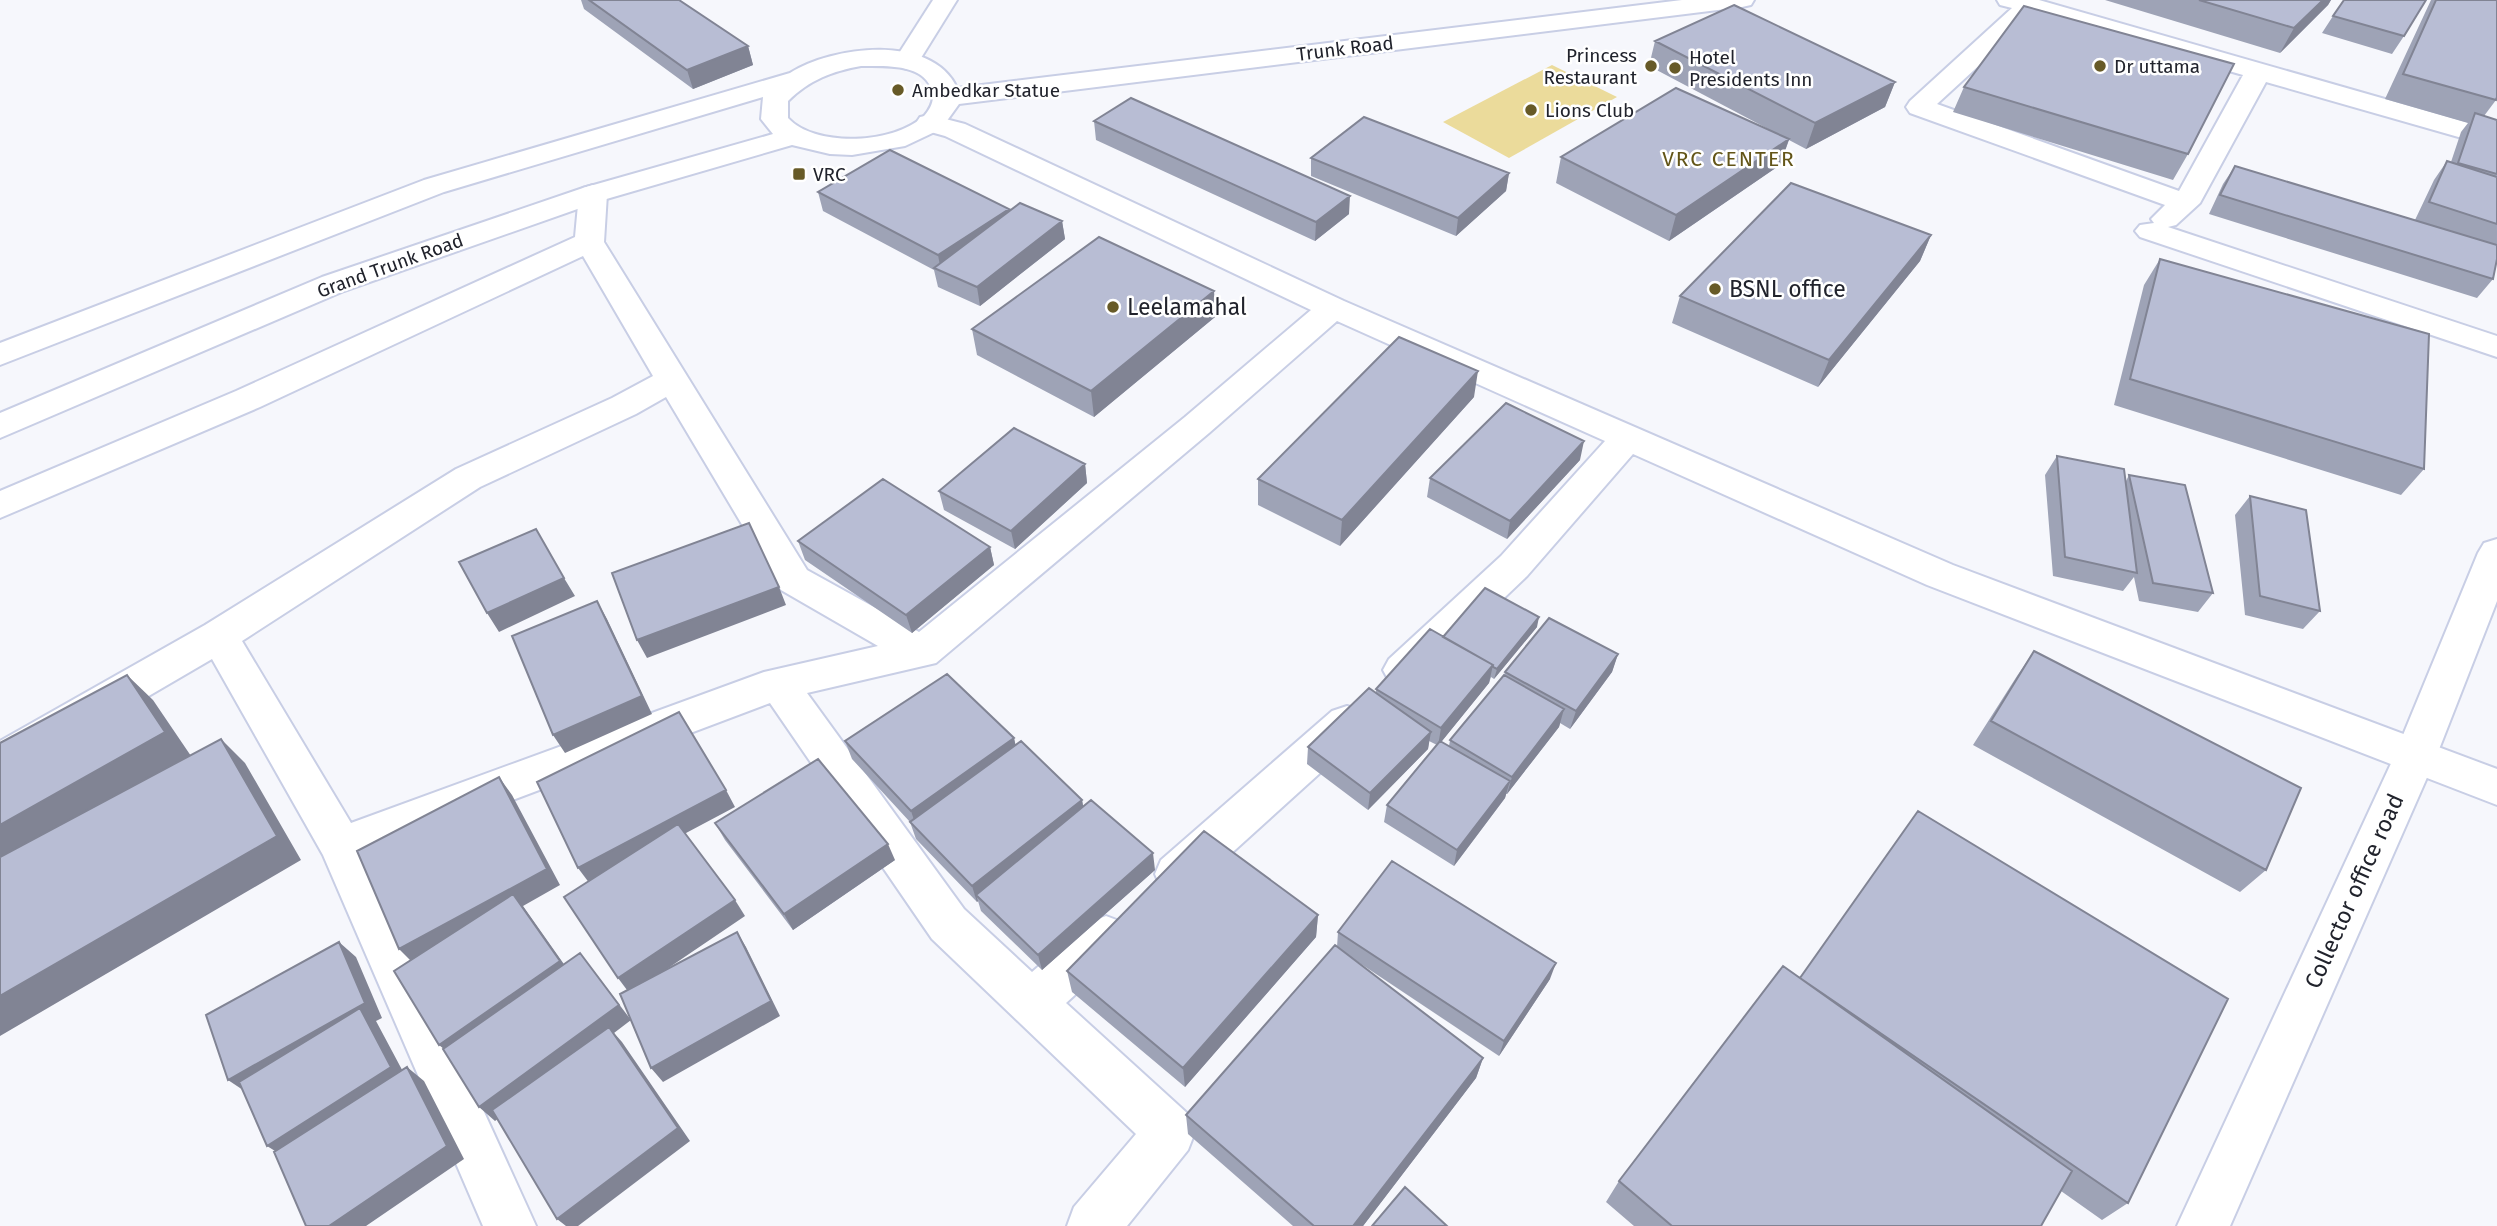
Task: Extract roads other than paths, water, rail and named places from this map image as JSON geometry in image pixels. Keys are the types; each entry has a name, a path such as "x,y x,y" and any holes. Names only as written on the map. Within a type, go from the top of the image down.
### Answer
{"street":[{"path":"907,61 945,0"},
{"name":"Trunk Road","path":"939,110 1742,0"},
{"path":"2186,202 1919,107 2019,3 2257,74 2497,140"},
{"path":"0,355 434,186 793,80 824,65 861,58 907,61 929,69 943,82 939,110 901,139 861,148 822,147 791,136 774,119 775,99 793,80"},
{"path":"2257,74 2186,202 2150,231 2497,347"},
{"path":"939,110 955,130 1333,308 1940,575 2497,787"},
{"name":"Grand Trunk Road","path":"0,426 332,284 593,194 791,136"},
{"path":"593,194 589,242 794,580 922,652"},
{"path":"0,505 248,398 589,242"},
{"path":"341,846 778,683 922,652 1197,425 1333,308"},
{"path":"0,762 219,636 468,478 624,407 671,380"},
{"path":"1031,1003 1322,746 1514,566 1629,436"},
{"name":"Collector office road","path":"2203,1226 2415,757 2497,553"},
{"path":"219,636 341,846 510,1226"},
{"path":"778,683 948,924 1170,1132 1093,1226"}],"place":[{"name":"Princess Restaurant","path":"1651,66"},
{"name":"Dr uttama","path":"2100,66"},
{"name":"Hotel Presidents Inn","path":"1675,68"},
{"name":"Ambedkar Statue","path":"898,90"},
{"name":"Lions Club","path":"1531,110"},
{"name":"VRC","path":"799,174"},
{"name":"BSNL office","path":"1715,289"},
{"name":"Leelamahal","path":"1113,307"}],"district":[{"name":"VRC CENTER","path":"1729,159"}]}
